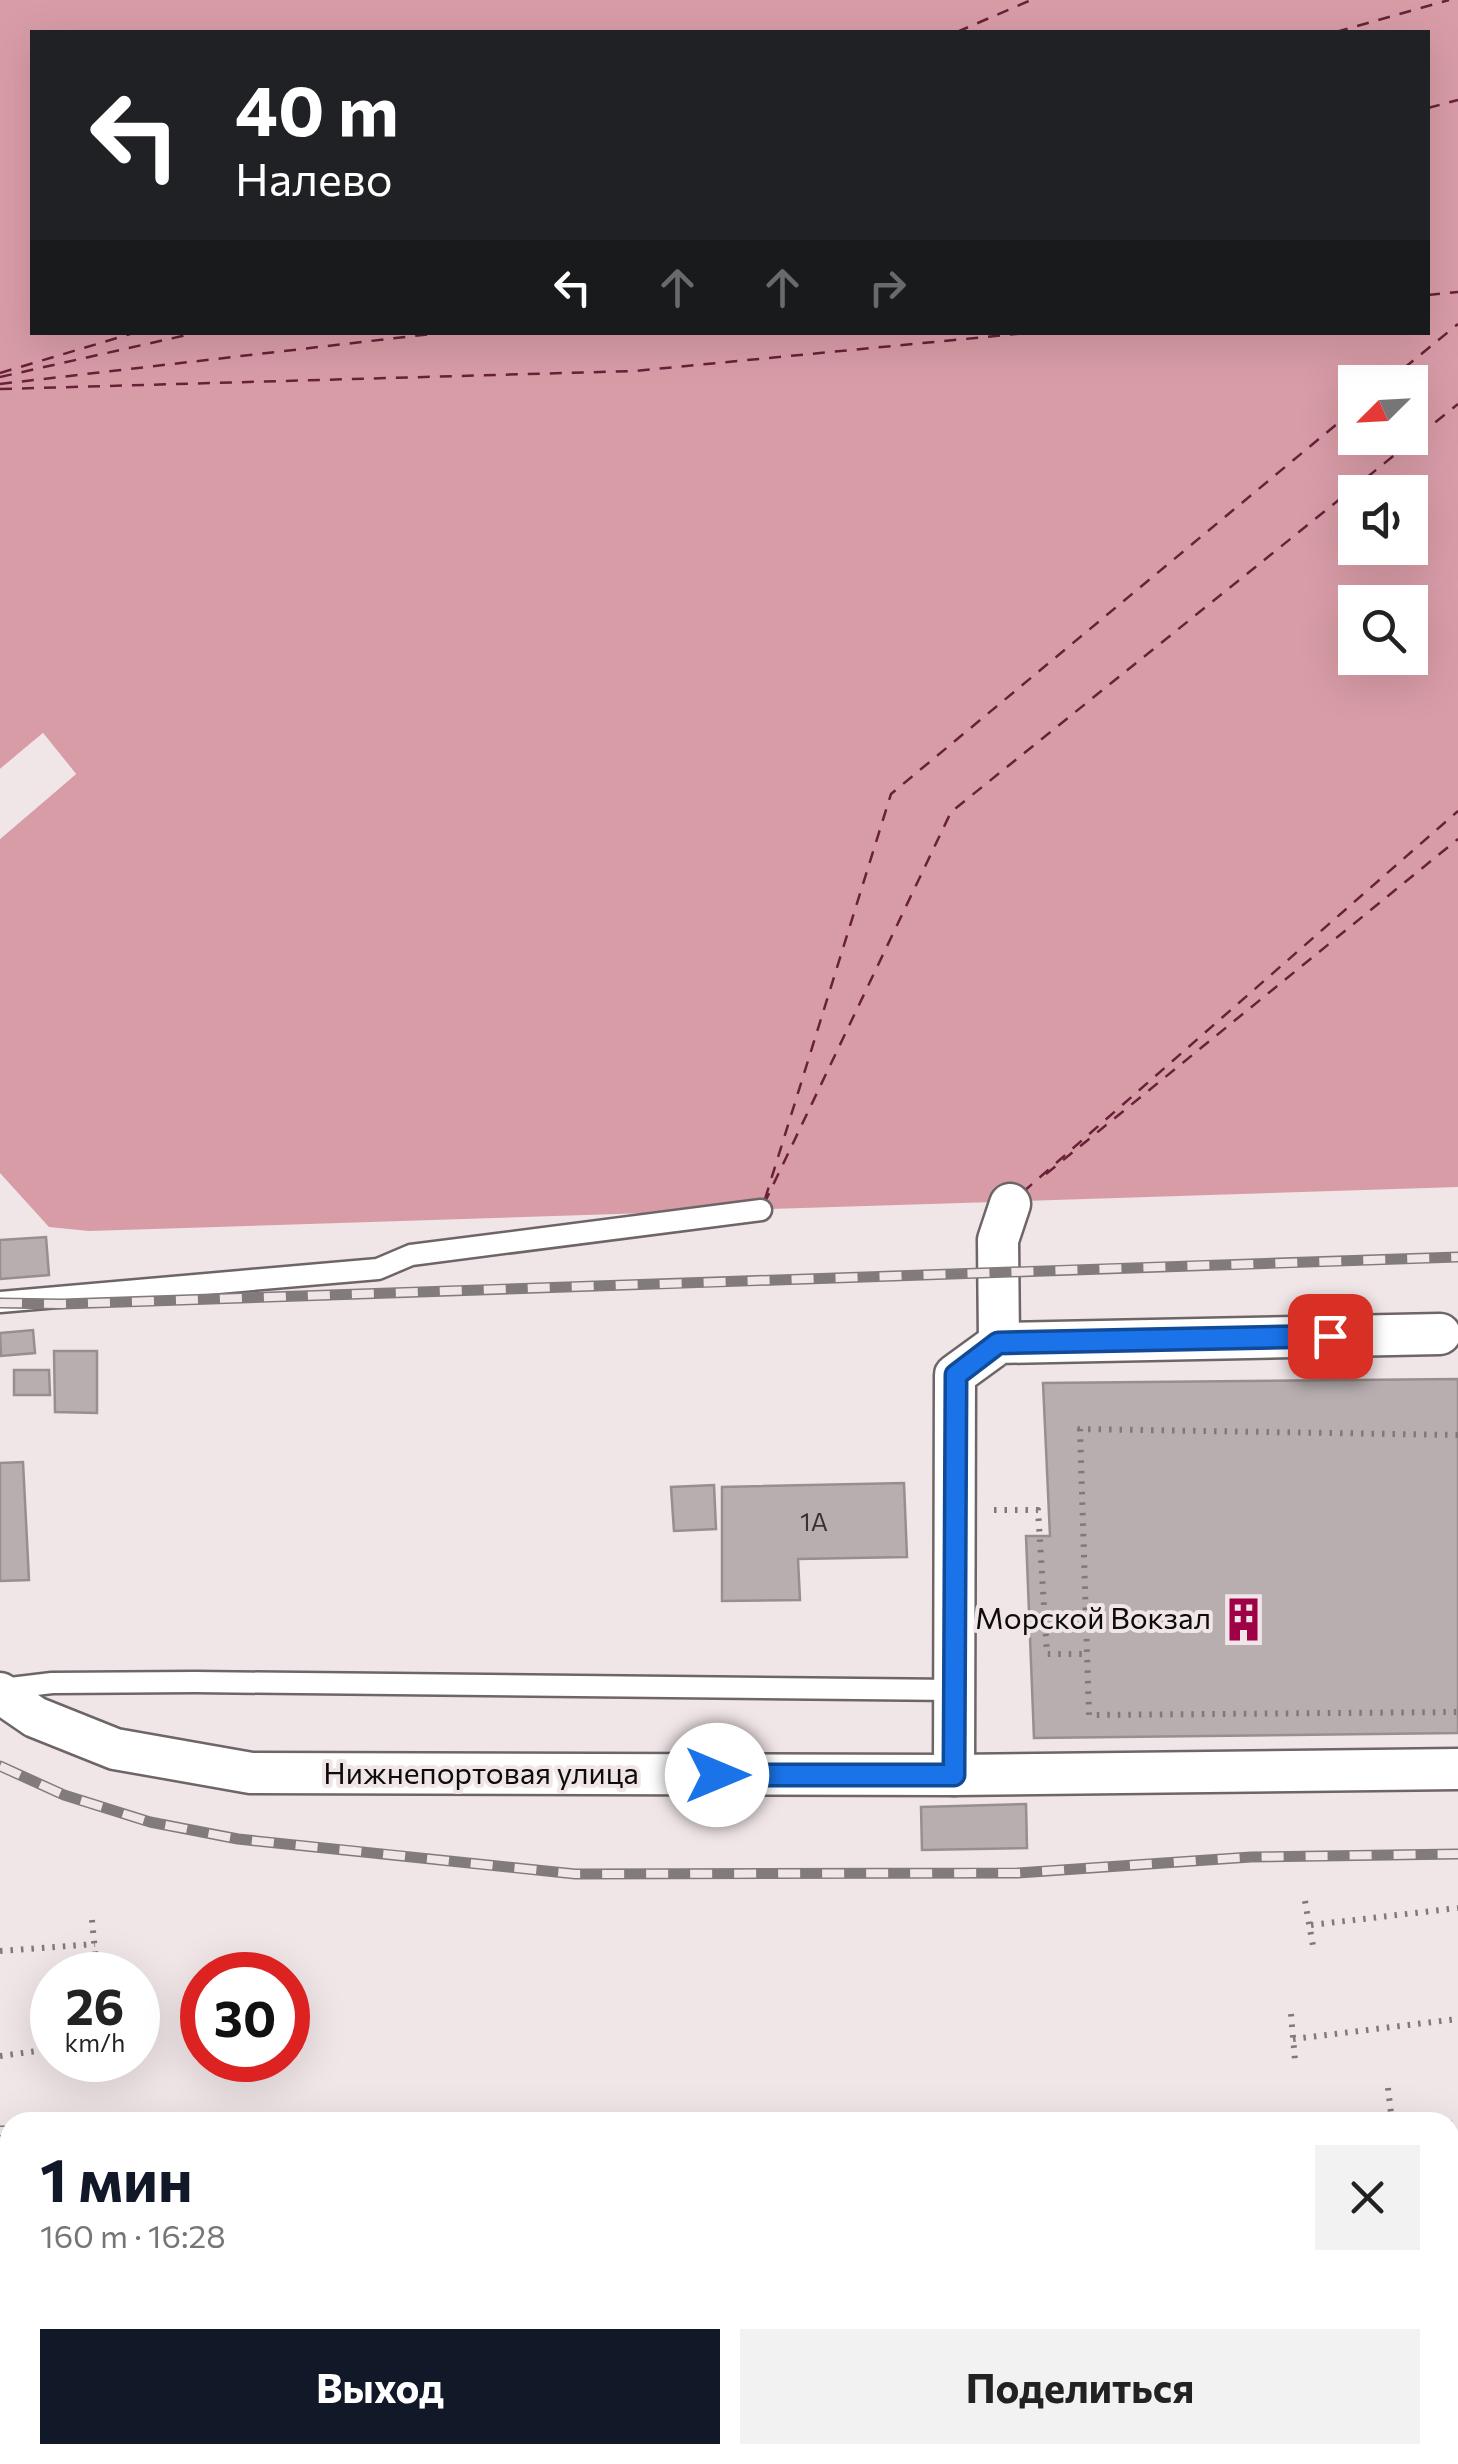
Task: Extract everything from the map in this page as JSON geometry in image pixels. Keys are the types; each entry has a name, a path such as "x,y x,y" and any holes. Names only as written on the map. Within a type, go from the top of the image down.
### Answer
{"street":[{"path":"998,1343 998,1240 1010,1204"},
{"path":"954,1775 956,1375 998,1343 1449,1334"},
{"name":"Нижнепортовая улица","path":"0,1691 35,1716 115,1749 251,1772 954,1775 1458,1769"}],"lane":[{"path":"0,1302 378,1269 411,1256 761,1210"},
{"path":"0,1691 52,1683 177,1682 955,1690"}],"path":[{"path":"1458,1435 1080,1429 1089,1715 1458,1712"},
{"path":"1038,1510 1047,1654 1088,1654"},
{"path":"1306,1902 1313,1946"},
{"path":"1311,1925 1458,1908"},
{"path":"92,1920 95,1952"},
{"path":"0,1950 95,1944"},
{"path":"1291,2014 1295,2060"},
{"path":"1293,2038 1458,2019"},
{"path":"0,2056 30,2052"},
{"path":"1388,2088 1391,2112"}],"shaded area":[{"path":"0,0 1458,0 1458,1187 89,1231 49,1227 0,1173 0,839 76,774 43,733 0,769"}],"pier":[{"path":"43,733 76,774 0,839 0,832 69,774 42,740 0,774 0,769"}],"building":[{"path":"46,1237 49,1275 0,1279 0,1240"},
{"path":"33,1330 35,1353 1,1356 0,1333"},
{"path":"54,1351 97,1351 97,1413 55,1412"},
{"path":"14,1370 49,1370 50,1395 14,1395"},
{"name":"Морской Вокзал","path":"1458,1379 1458,1733 1034,1738 1026,1536 1050,1536 1043,1383"},
{"path":"23,1462 29,1580 0,1581 0,1463"},
{"path":"904,1483 907,1557 798,1559 800,1600 722,1601 722,1487"},
{"path":"714,1485 716,1529 674,1531 671,1487"},
{"path":"1026,1804 1027,1848 922,1850 921,1807"}],"ferry route":[{"path":"962,30 1031,0"},
{"path":"1343,30 1449,0"},
{"path":"1430,107 1458,100"},
{"path":"1430,295 1458,292"},
{"path":"1408,365 1458,324"},
{"path":"0,373 127,335"},
{"path":"0,377 187,335"},
{"path":"0,384 422,335"},
{"path":"0,389 635,371 1006,335"},
{"path":"764,1204 951,812 1458,404"},
{"path":"765,1199 891,794 1338,423"},
{"path":"1023,1192 1458,811"},
{"path":"1046,1174 1458,839"}],"railway":[{"path":"0,1303 1458,1257"},
{"path":"0,1766 64,1795 150,1822 238,1839 575,1874 1018,1873 1251,1857 1458,1854"}],"place":[{"name":"Морской Вокзал","path":"1244,1619"}],"route":[{"path":"717,1775 954,1775 956,1375 998,1343 1330,1336"}]}
